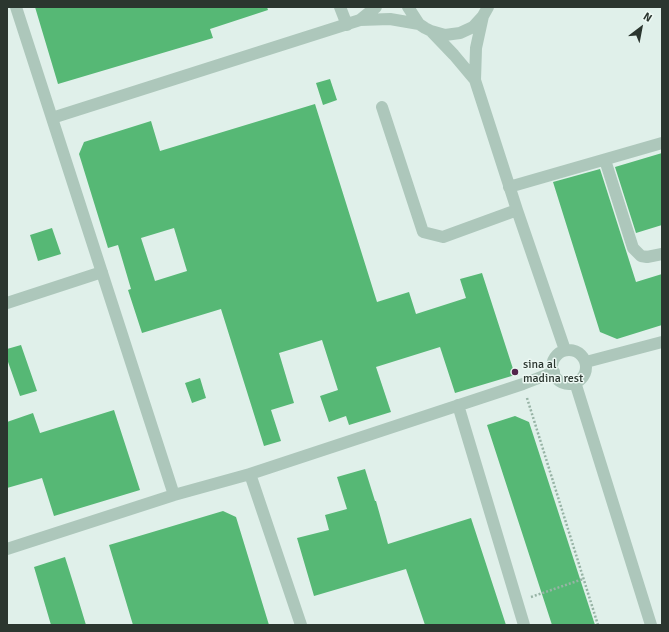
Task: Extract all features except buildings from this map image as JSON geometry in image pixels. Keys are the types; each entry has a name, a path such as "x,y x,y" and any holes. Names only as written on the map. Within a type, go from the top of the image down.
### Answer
{"street":[{"path":"16,7 174,495"},
{"path":"340,7 347,25"},
{"path":"52,118 347,25 360,20 376,7"},
{"path":"408,7 419,24"},
{"path":"360,20 390,19 419,24 431,31 446,35 460,33 473,27 486,12"},
{"path":"486,12 476,48 475,80 516,210 565,350"},
{"path":"431,31 475,80"},
{"path":"382,107 423,232 442,237 516,210"},
{"path":"509,187 662,143"},
{"path":"605,160 633,248 641,256 647,257 662,254"},
{"path":"7,303 102,272"},
{"path":"586,362 662,342"},
{"path":"565,350 580,353 586,362 586,372 580,380 565,383 556,377 553,363 554,359 565,350"},
{"path":"7,549 174,495 250,474 523,384 554,372"},
{"path":"575,382 651,625"},
{"path":"458,405 524,625"},
{"path":"250,474 301,625"}],"path":[{"path":"523,384 598,625"},
{"path":"516,602 583,579"}],"place":[{"name":"sina al madina rest","path":"515,372"}]}
